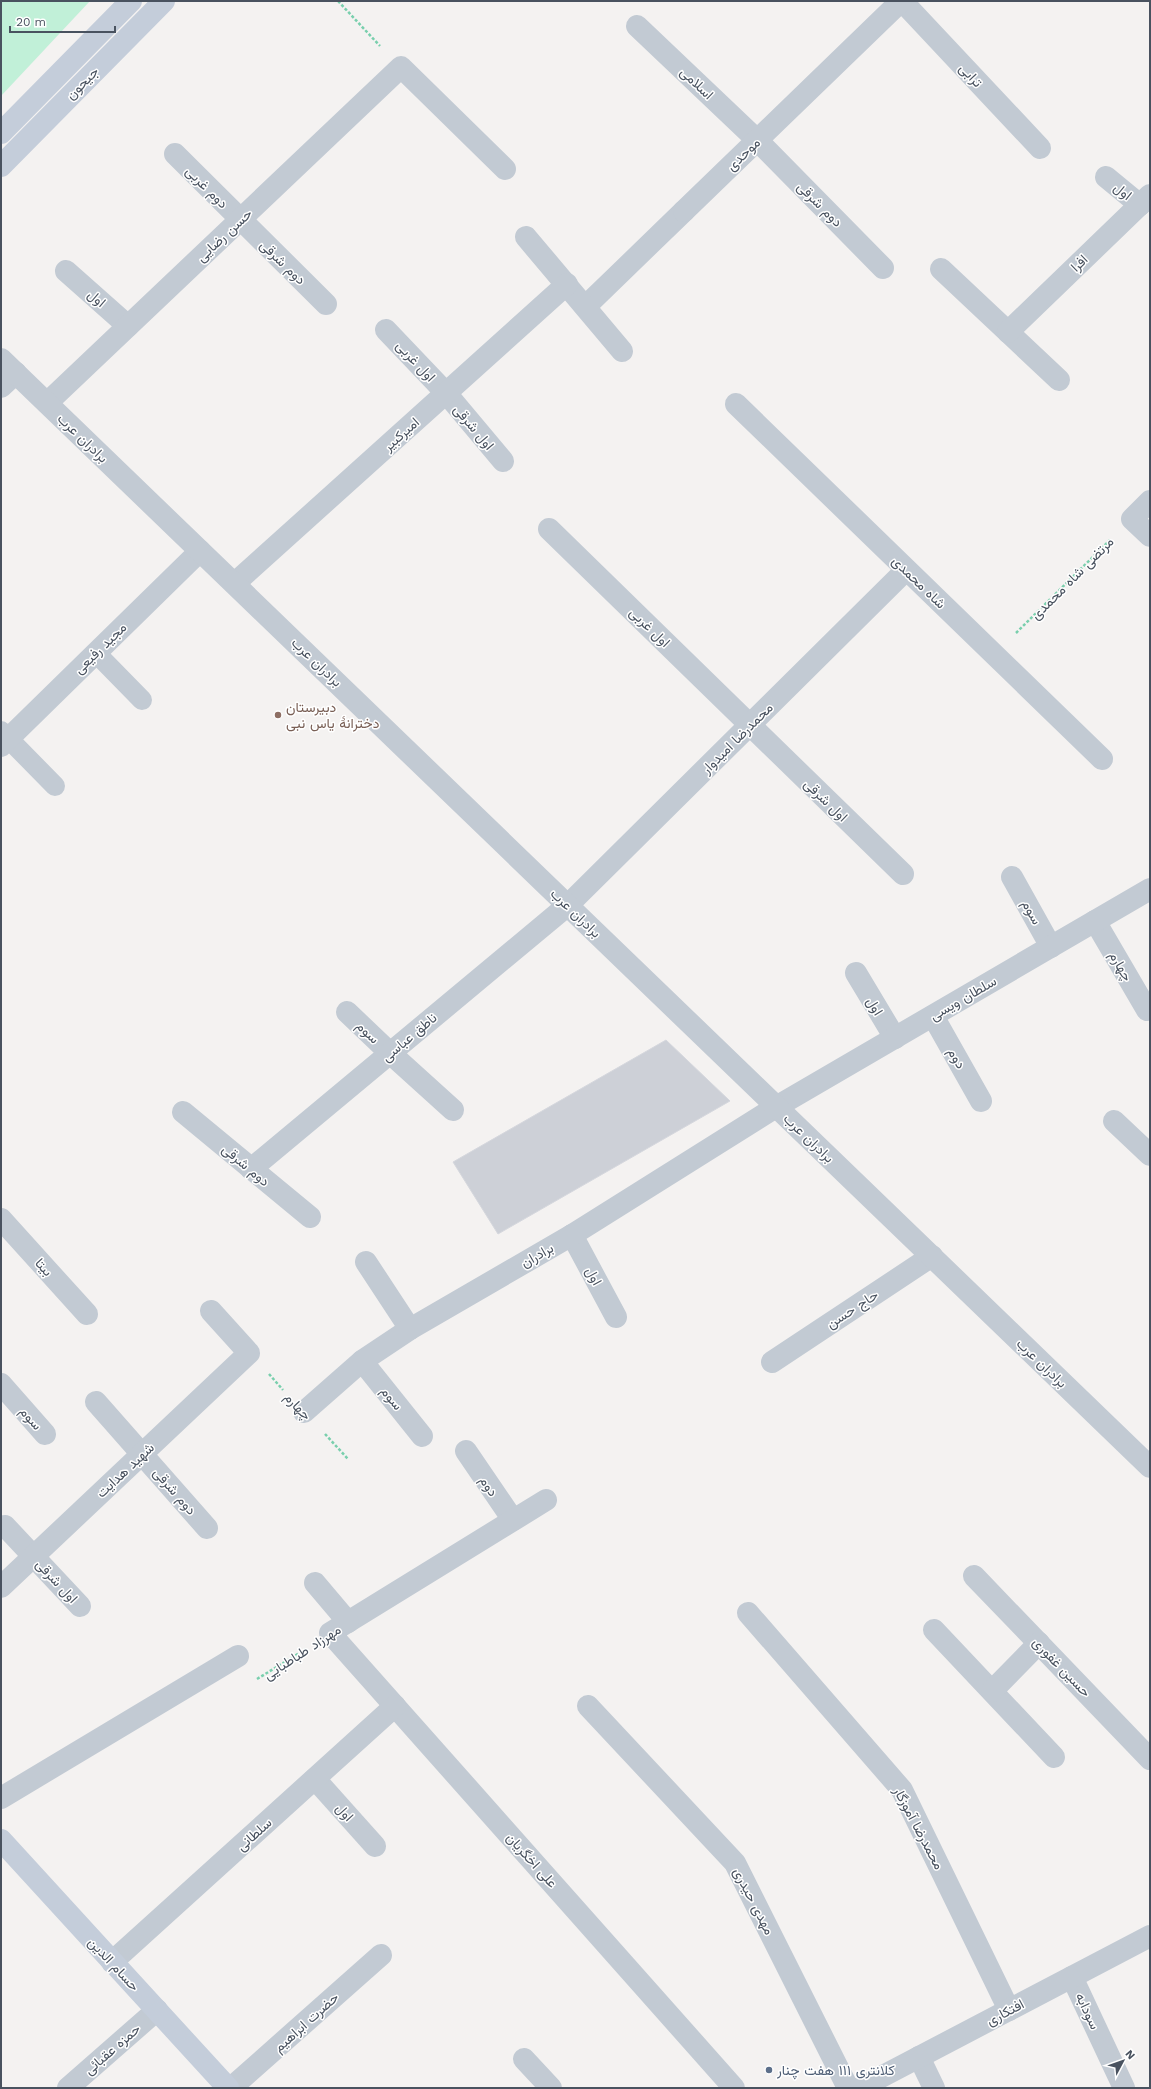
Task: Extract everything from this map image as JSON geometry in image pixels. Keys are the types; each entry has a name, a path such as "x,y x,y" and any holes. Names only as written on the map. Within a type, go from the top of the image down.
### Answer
{"main road":[{"name":"جیحون","path":"1,133 131,1"},
{"name":"جیحون","path":"1,166 164,1"},
{"name":"حسام الدین","path":"2,1842 228,2088"}],"street":[{"name":"موحدی","path":"586,306 901,1"},
{"name":"ترابی","path":"901,1 1040,148"},
{"name":"اسلامی","path":"637,26 757,140"},
{"path":"401,67 505,169"},
{"name":"حسن رضایی","path":"47,403 401,67"},
{"name":"دوم شرقی","path":"757,140 883,268"},
{"name":"دوم غربی","path":"175,154 240,220"},
{"name":"اول","path":"1106,178 1145,200"},
{"name":"افرا","path":"1008,332 1145,200"},
{"name":"دوم شرقی","path":"240,220 326,304"},
{"path":"526,237 586,306 622,351"},
{"path":"941,269 1059,380"},
{"name":"اول","path":"66,271 128,326"},
{"name":"امیرکبیر","path":"235,583 566,284"},
{"name":"اول غربی","path":"386,330 446,393"},
{"name":"برادران عرب","path":"6,373 47,403 1150,1467"},
{"name":"اول شرقی","path":"446,393 503,461"},
{"name":"شاه محمدی","path":"736,404 1102,760"},
{"path":"1150,501 1132,519 1150,536"},
{"name":"اول غربی","path":"549,529 750,725"},
{"name":"مجید رفیعی","path":"3,738 96,653 200,550"},
{"name":"محمدرضا امیدوار","path":"568,905 906,570"},
{"name":"اول شرقی","path":"750,725 903,874"},
{"name":"سوم","path":"1012,877 1051,947"},
{"name":"سلطان ویسی","path":"776,1107 1150,889"},
{"name":"ناطق عباسی","path":"251,1168 568,905"},
{"name":"چهارم","path":"1095,921 1147,1010"},
{"name":"اول","path":"856,973 895,1038"},
{"name":"سوم","path":"347,1012 390,1053"},
{"name":"دوم","path":"933,1016 981,1101"},
{"path":"390,1053 453,1110"},
{"name":"برادران","path":"304,1412 362,1361 410,1329 572,1235 776,1107"},
{"name":"دوم شرقی","path":"183,1112 310,1217"},
{"path":"1114,1120 1150,1155"},
{"name":"بیتا","path":"1,1220 87,1314"},
{"name":"اول","path":"572,1235 616,1317"},
{"name":"حاج حسن","path":"772,1362 932,1256"},
{"path":"366,1262 410,1329"},
{"path":"211,1312 249,1353"},
{"name":"شهید هدایت","path":"1,1587 249,1353"},
{"name":"سوم","path":"362,1361 422,1436"},
{"name":"سوم","path":"1,1384 45,1434"},
{"path":"96,1402 142,1454"},
{"name":"دوم","path":"466,1451 513,1520"},
{"name":"دوم شرقی","path":"142,1454 207,1528"},
{"name":"مهرزاد طباطبایی","path":"330,1633 546,1500"},
{"path":"4,1526 33,1556"},
{"name":"اول شرقی","path":"33,1556 80,1606"},
{"name":"حسین غفوری","path":"974,1576 1150,1759"},
{"path":"315,1583 348,1622"},
{"name":"محمدرضا آموزگار","path":"748,1613 902,1790 1009,2010"},
{"path":"934,1630 1054,1757"},
{"name":"علی اخگریان","path":"330,1633 734,2088"},
{"path":"992,1691 1039,1643"},
{"path":"1,1798 238,1656"},
{"name":"سلطانی","path":"112,1962 395,1706"},
{"name":"مهدی حیدری","path":"588,1706 735,1863 848,2088"},
{"name":"اول","path":"315,1779 375,1846"},
{"name":"افتکاری","path":"860,2088 1150,1936"},
{"name":"حضرت ابراهیم","path":"231,2088 381,1955"},
{"name":"سودابه","path":"1072,1977 1124,2088"},
{"name":"حمزه عقبائی","path":"68,2088 157,2010"},
{"path":"919,2057 934,2088"},
{"path":"524,2058 551,2088"}],"lane":[{"path":"96,653 142,700"},
{"path":"3,738 55,786"}],"path":[{"path":"338,1 401,67"},
{"name":"مرتضی شاه محمدی","path":"994,655 1132,519"},
{"name":"چهارم","path":"249,1353 348,1459"},
{"name":"مهرزاد طباطبایی","path":"238,1656 258,1680 330,1633"}],"green space":[{"path":"1,1 90,1 1,96"}],"building":[{"path":"666,1040 730,1101 498,1234 453,1162"}],"place":[{"name":"دبیرستان دخترانهٔ یاس نبی","path":"278,715"},
{"name":"کلانتری ۱۱۱ هفت چنار","path":"769,2070"}]}
